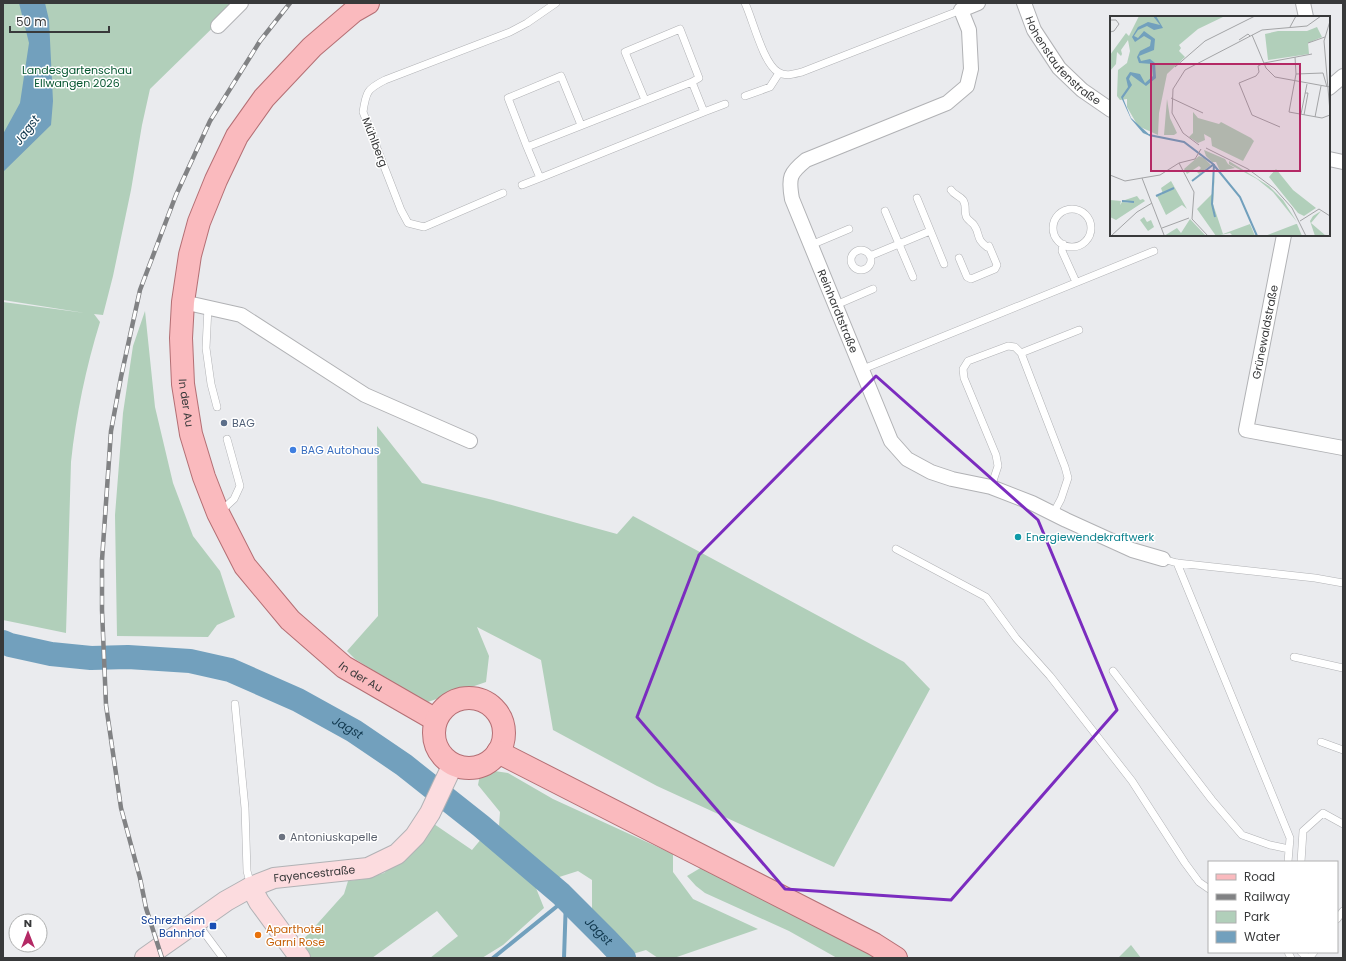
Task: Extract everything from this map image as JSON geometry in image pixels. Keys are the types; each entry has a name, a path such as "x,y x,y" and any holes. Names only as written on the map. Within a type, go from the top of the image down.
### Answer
{"main road":[{"name":"In der Au","path":"368,3 354,11 312,46 264,98 237,136 216,180 199,222 190,255 183,302 183,384 191,434 204,477 218,513 246,566 290,620 344,667 436,720"},
{"path":"474,698 485,702 494,709 501,719 504,730 503,742 498,752 491,760 482,765 472,768 462,767 449,772 444,758 434,741 433,730 436,720 442,710 451,703 462,699 474,698"},
{"path":"498,752 867,941 896,958"},
{"name":"Fayencestraße","path":"145,958 226,901 251,887 274,878 368,868 397,854 415,836 430,813 449,772"},
{"path":"251,887 259,902 300,958"}],"street":[{"path":"218,26 241,3"},
{"path":"961,10 978,3"},
{"name":"Hohenstaufenstraße","path":"1024,3 1034,30 1059,68 1082,90 1110,109"},
{"path":"1304,3 1306,16"},
{"name":"Reinhardtstraße","path":"961,10 969,30 972,69 967,86 947,103 806,160 794,170 789,184 792,199 863,369 891,441 907,459 931,472 952,479 991,487 1032,503 1132,550 1164,559"},
{"path":"1330,87 1343,76"},
{"path":"1330,159 1343,162"},
{"name":"Grünewaldstraße","path":"1284,236 1246,430 1343,448"},
{"path":"183,302 241,315 365,395 470,441"}],"lane":[{"name":"Mühlberg","path":"503,193 424,227 408,223 401,210 363,112 365,96 372,86 385,80 510,32 527,23 556,3"},
{"path":"745,3 766,59 779,73 790,75 802,72 961,10"},
{"path":"527,147 692,82 699,78 680,29 625,52 645,100"},
{"path":"745,96 770,87 779,73"},
{"path":"540,178 508,98 561,76 581,125"},
{"path":"692,82 704,112"},
{"path":"522,185 725,104"},
{"path":"951,190 964,202 967,218 976,227 980,242 988,246 997,265 995,269 971,279 967,277 959,258"},
{"path":"917,198 944,264"},
{"path":"1079,209 1088,217 1092,229 1090,235 1082,244 1076,246 1063,244 1058,240 1053,229 1056,217 1061,212 1066,210 1079,209"},
{"path":"885,211 913,277"},
{"path":"812,245 849,229"},
{"path":"870,256 930,231"},
{"path":"1063,244 1062,250 1076,282"},
{"path":"863,369 1154,251"},
{"path":"836,305 873,289"},
{"path":"208,307 206,348 211,384 217,407"},
{"path":"1021,353 1079,330"},
{"path":"991,487 998,466 996,455 964,378 963,370 968,361 1008,346 1015,347 1021,353 1068,478 1061,499 1053,514"},
{"path":"218,513 234,499 240,486 227,439"},
{"path":"896,549 986,597 1016,638 1050,676 1132,781 1185,863 1199,882 1208,888"},
{"path":"1164,559 1177,563 1315,578 1343,583"},
{"path":"1177,563 1290,838 1288,861"},
{"path":"1294,657 1343,668"},
{"path":"1113,671 1212,800 1242,835 1270,846 1289,848"},
{"path":"235,704 245,808 247,871 251,887"},
{"path":"1321,742 1343,750"},
{"path":"1301,861 1303,831 1323,813 1343,824"},
{"path":"196,922 223,958"}],"highlighted area":[{"path":"876,376 1038,520 1117,710 951,900 785,889 637,717 699,555"}],"green space":[{"name":"Landesgartenschau Ellwangen 2026","path":"3,3 238,3 150,89 113,276 103,315 94,314 100,322 86,374 76,427 71,462 66,633 3,620 3,302 85,313 3,300"},
{"path":"145,311 155,407 173,483 193,536 220,571 235,617 217,625 208,637 117,636 115,515 123,413 133,346"},
{"path":"377,426 422,483 493,500 617,534 633,516 904,662 930,689 834,867 657,786 553,730 541,660 477,627 489,656 486,682 425,703 355,659 347,651 378,616"},
{"path":"481,769 508,773 553,799 673,854 673,872 693,899 758,929 674,958 658,958 646,950 626,956 592,909 592,880 578,871 553,879 499,826 500,812 478,785"},
{"path":"434,824 472,850 482,838 534,883 544,908 503,945 482,958 430,958 458,936 437,911 372,958 311,958 301,942 344,894 348,881 363,879 384,873 413,850"},
{"path":"702,867 828,930 876,958 837,958 789,931 705,893 687,876"},
{"path":"1131,945 1141,958 1118,958"}],"water":[{"path":"19,3 45,3 49,20 53,101 51,125 3,172 3,134 20,103 29,43"},
{"path":"3,632 13,636 15,654 3,648"}],"waterway":[{"name":"Jagst","path":"3,642 10,645 51,654 91,658 128,657 190,661 230,670 298,700 354,731 404,765 481,826 561,894 624,958"},
{"path":"493,958 566,899"},
{"path":"564,958 566,899"}],"railway":[{"path":"162,958 146,908 140,878 121,808 106,705 102,610 102,560 111,431 140,290 176,195 210,121 260,41 290,3"}],"place":[{"name":"BAG","path":"224,423"},
{"name":"BAG Autohaus","path":"293,450"},
{"name":"Energiewendekraftwerk","path":"1018,537"},
{"name":"Antoniuskapelle","path":"282,837"},
{"name":"Schrezheim Bahnhof","path":"213,926"},
{"name":"Aparthotel Garni Rose","path":"258,935"}]}
